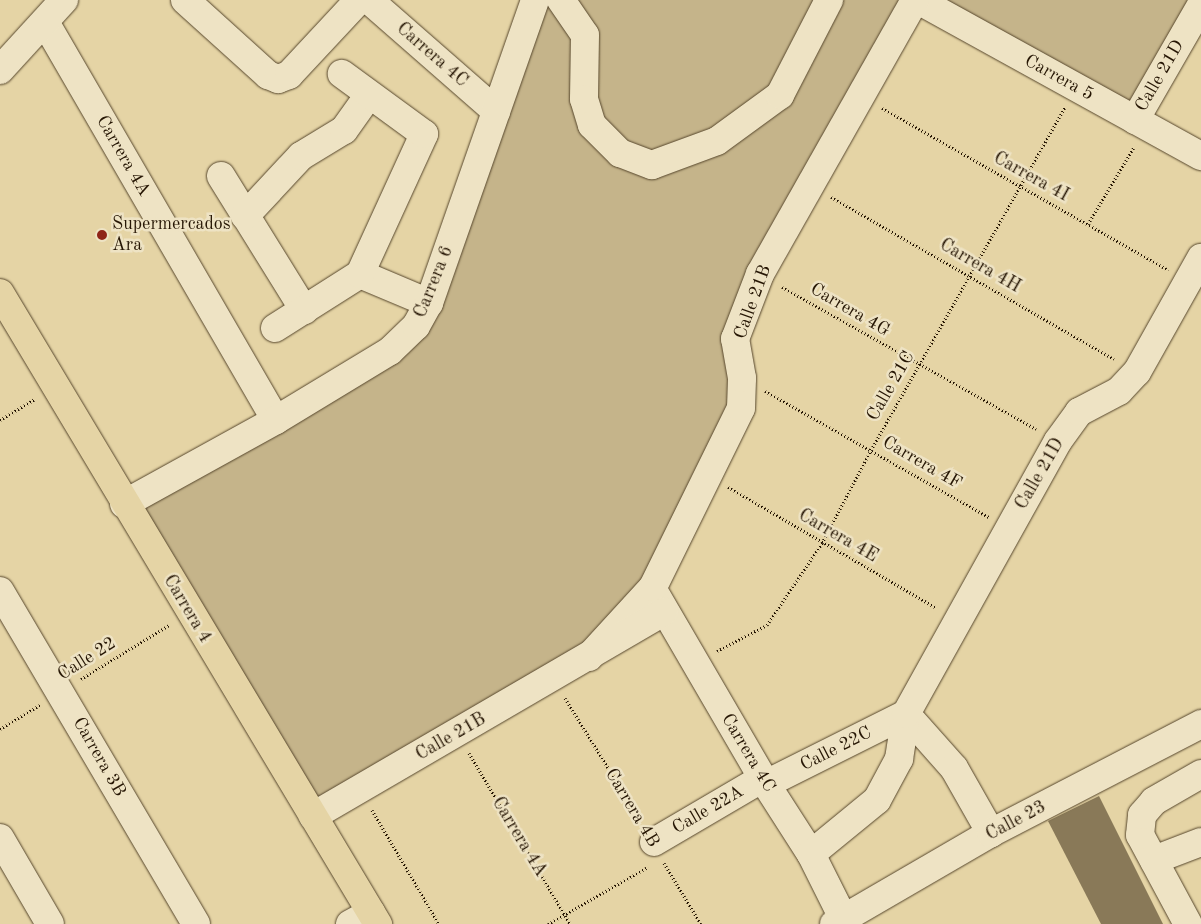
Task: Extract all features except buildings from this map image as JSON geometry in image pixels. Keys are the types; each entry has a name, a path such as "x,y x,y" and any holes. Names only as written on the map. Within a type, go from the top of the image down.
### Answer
{"main road":[{"name":"Carrera 4","path":"0,293 189,613 313,816 366,920"}],"street":[{"path":"0,70 64,0"},
{"path":"184,0 268,75 278,79 289,75 359,0"},
{"name":"Carrera 4C","path":"369,0 496,111"},
{"name":"Carrera 6","path":"124,504 276,420 390,351 416,326 429,303 535,0"},
{"path":"561,0 585,35 584,99 592,125 620,153 652,165 717,141 780,95 829,0"},
{"name":"Carrera 5","path":"913,2 1077,87 1201,156"},
{"name":"Calle 21B","path":"589,657 653,587 706,474 740,408 742,378 735,339 760,274 913,2"},
{"name":"Calle 21D","path":"1140,123 1201,6"},
{"name":"Carrera 4A","path":"45,22 276,420"},
{"path":"275,328 360,274 424,134 342,74"},
{"path":"246,216 301,156 344,130 369,95"},
{"path":"221,176 304,310"},
{"name":"Calle 21D","path":"811,854 877,800 899,759 906,714 957,619 1058,441 1079,412 1119,391 1137,372 1201,258"},
{"path":"360,274 429,303"},
{"name":"Carrera 4C","path":"653,587 664,612 694,663 764,781 811,854 839,921"},
{"name":"Carrera 3B","path":"0,591 196,924"},
{"name":"Calle 21B","path":"313,816 664,612"},
{"path":"906,714 954,768 991,833"},
{"name":"Calle 22C","path":"764,781 906,714"},
{"name":"Calle 23","path":"839,921 991,833 1201,724"},
{"path":"1188,924 1140,835 1142,815 1154,801 1201,774"},
{"name":"Calle 22A","path":"658,850 764,781"},
{"path":"0,838 50,924"},
{"path":"1154,860 1201,842"}],"path":[{"name":"Calle 21C","path":"694,663 767,625 822,543 871,450 1077,87"},
{"name":"Carrera 4I","path":"860,96 1188,282"},
{"name":"Calle 21D","path":"1088,224 1140,123"},
{"name":"Carrera 4H","path":"809,184 1137,372"},
{"name":"Carrera 4G","path":"760,274 919,365 1058,441"},
{"name":"Carrera 4F","path":"742,378 1009,528"},
{"path":"0,420 55,387"},
{"name":"Carrera 4E","path":"706,474 822,543 957,619"},
{"name":"Calle 22","path":"0,730 189,613"},
{"name":"Carrera 4B","path":"562,694 701,924"},
{"name":"Carrera 4A","path":"468,750 570,924"},
{"path":"372,809 439,924"},
{"path":"548,924 658,850"}],"shaded area":[{"path":"535,0 915,0 760,274 742,378 667,557 589,657 313,816 124,504 416,326"},
{"path":"918,0 1201,0 1135,120"}],"place":[{"name":"Supermercados Ara","path":"102,235"}]}
